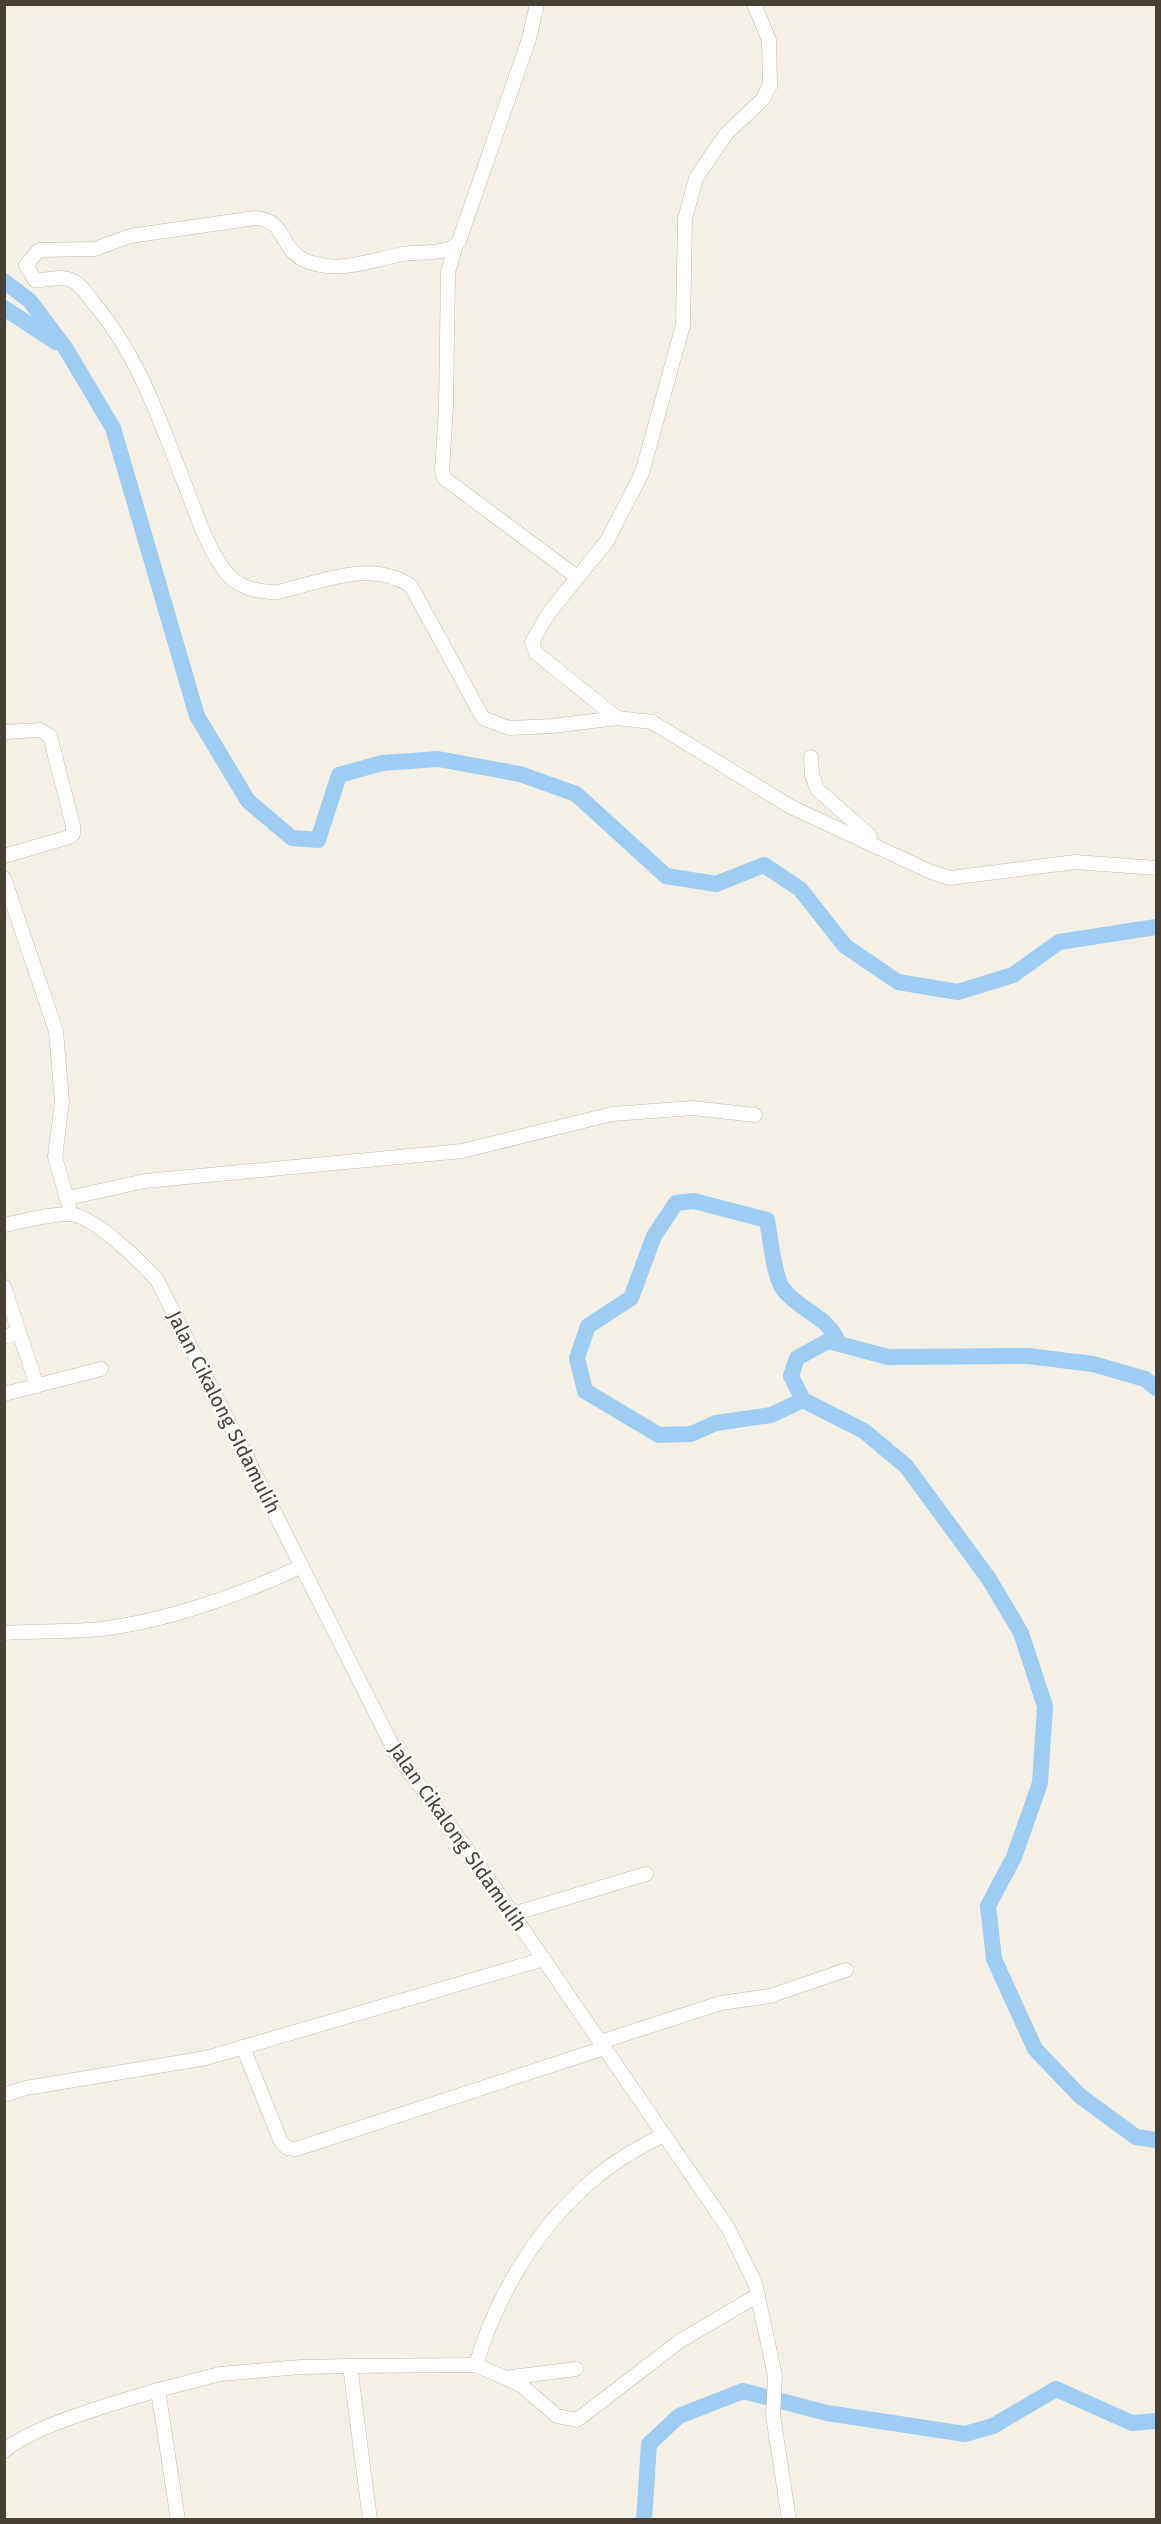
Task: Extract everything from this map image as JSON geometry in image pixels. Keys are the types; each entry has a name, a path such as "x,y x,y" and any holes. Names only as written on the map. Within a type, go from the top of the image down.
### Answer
{"street":[{"path":"537,4 529,39 448,272 446,406 442,471 444,478 578,577"},
{"path":"617,718 551,666 532,646 548,614 607,541 642,473 683,325 685,219 696,178 726,134 763,99 770,85 769,40 754,4"},
{"path":"456,245 444,250 401,254 354,266 327,266 297,256 274,223 267,219 255,218 130,236 95,249 39,250 26,265 35,280 66,279 76,282 116,331 132,359 163,430 206,538 229,576 243,586 265,593 365,572 397,577 411,586 483,718 509,729 617,718 652,722 791,807 931,872 950,878 1075,862 1156,868"},
{"path":"4,732 40,730 50,736 73,826 73,834 4,856"},
{"path":"811,757 812,775 818,789 862,831 904,858"},
{"path":"4,878 56,1031 62,1102 55,1157 71,1214 4,1225"},
{"path":"68,1198 145,1181 462,1151 612,1114 693,1108 755,1115"},
{"name":"Jalan Cikalong SIdamulih","path":"71,1214 103,1231 139,1258 157,1280 397,1755 513,1914 728,2228 755,2283 776,2376 773,2415 789,2520"},
{"path":"4,1287 37,1386"},
{"path":"4,1337 19,1332"},
{"path":"4,1394 101,1369"},
{"path":"4,1633 102,1629 187,1610 270,1581 302,1566"},
{"path":"513,1914 646,1874"},
{"path":"4,2094 26,2088 207,2058 544,1959"},
{"path":"243,2047 281,2142 287,2148 296,2150 721,2003 770,1996 846,1970"},
{"path":"476,2365 489,2322 523,2260 545,2232 599,2174 625,2156 663,2135"},
{"path":"4,2451 17,2440 109,2405 158,2390 220,2374 301,2367 476,2365 521,2385 557,2416 577,2420 680,2341 758,2295"},
{"path":"350,2366 370,2520"},
{"path":"505,2378 576,2368"},
{"path":"158,2390 178,2520"}],"waterway":[{"path":"4,281 30,301 66,349 113,428 197,716 248,801 292,838 318,840 339,775 382,763 438,759 520,774 576,794 666,876 716,884 764,865 800,889 845,946 898,982 958,992 1013,975 1059,942 1156,927"},
{"path":"4,308 56,342"},
{"path":"803,1400 771,1415 716,1423 691,1434 659,1435 585,1391 577,1358 588,1326 631,1298 654,1236 676,1203 694,1201 767,1220 775,1266 783,1289 798,1304 821,1320 834,1334 839,1344"},
{"path":"1156,1388 1145,1379 1093,1364 1028,1356 888,1357 828,1341 797,1358 791,1376 803,1400 864,1431 906,1466 989,1579 1021,1633 1045,1706 1040,1783 1014,1857 988,1906 994,1959 1035,2049 1080,2096 1136,2137 1156,2140"},
{"path":"644,2520 649,2444 679,2416 743,2391 827,2413 965,2434 993,2426 1056,2389 1132,2423 1156,2421"}]}
